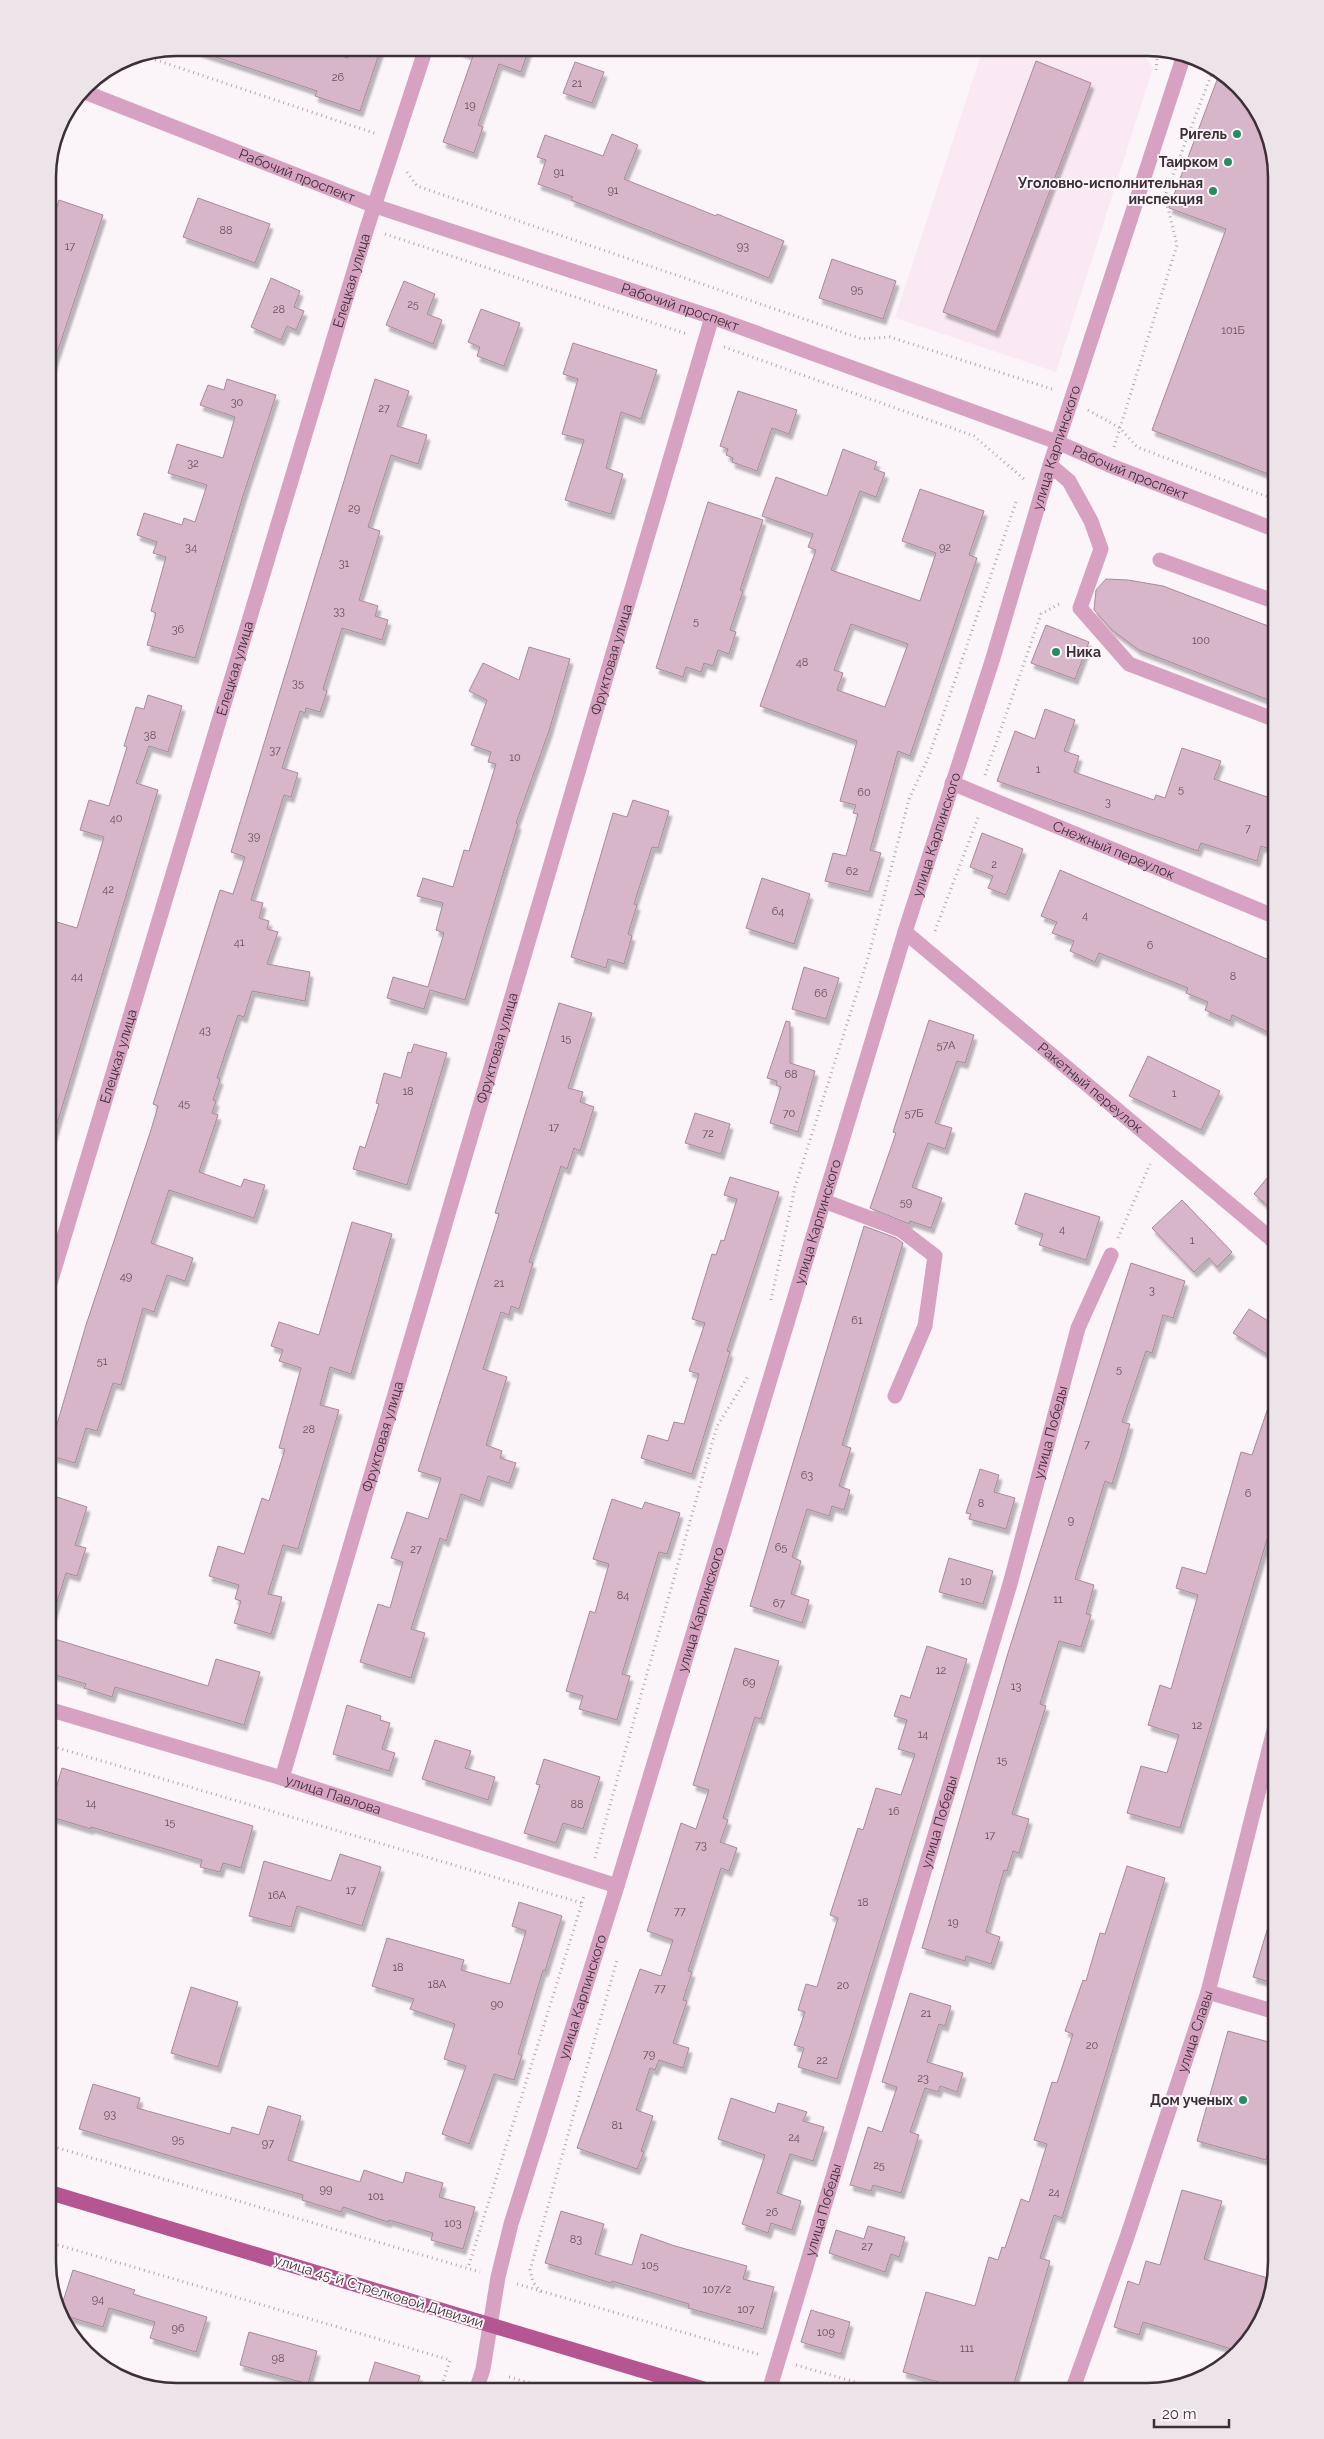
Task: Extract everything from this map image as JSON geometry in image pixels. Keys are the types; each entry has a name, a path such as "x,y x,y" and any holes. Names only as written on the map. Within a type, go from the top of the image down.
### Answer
{"main road":[{"name":"улица 45-й Стрелковой Дивизии","path":"56,2194 682,2383"}],"street":[{"name":"Елецкая улица","path":"56,1262 367,228 423,56"},
{"name":"улица Карпинского","path":"479,2382 483,2369 498,2277 511,2224 617,1886 905,932 993,658 1057,442 1182,61"},
{"name":"Рабочий проспект","path":"90,94 375,206 712,317 1057,442 1109,465 1268,527"},
{"name":"Фруктовая улица","path":"282,1778 712,317"},
{"path":"1050,465 1069,481 1091,521 1101,550 1080,608 1129,664 1268,717"},
{"path":"1160,560 1268,599"},
{"name":"Снежный переулок","path":"952,783 1268,914"},
{"name":"Ракетный переулок","path":"905,932 1268,1235"},
{"path":"824,1200 900,1230 935,1256 925,1326 895,1396"},
{"name":"улица Победы","path":"772,2383 917,1890 1010,1584 1078,1328 1111,1255"},
{"name":"улица Павлова","path":"56,1710 282,1778 617,1886"},
{"name":"улица Славы","path":"1075,2383 1126,2240 1208,1992 1268,1754"},
{"path":"1208,1992 1268,2010"}],"path":[{"path":"153,59 381,136 417,186 862,339 890,337 1057,390 1120,428 1137,447 1268,497"},
{"path":"1109,465 1177,245 1164,196 1211,75"},
{"path":"367,228 705,340 974,436 1024,479 1020,488"},
{"path":"770,1302 795,1187 868,958 909,799 929,756 1017,498"},
{"path":"922,946 936,929 986,797 985,775 1041,614 1067,599"},
{"path":"1111,1255 1159,1145"},
{"path":"468,2268 582,1903 717,1426 753,1368"},
{"path":"56,1748 582,1903"},
{"path":"541,2292 534,2282 530,2270 619,1953"},
{"path":"56,2147 468,2268 541,2292 857,2383"},
{"path":"56,2244 450,2360 443,2382"},
{"path":"509,2377 528,2382"}],"shaded area":[{"path":"980,57 1145,57 1153,68 1056,372 895,318"}],"building":[{"path":"213,56 342,56 348,58 349,56 378,56 360,111 315,96 317,91"},
{"path":"473,56 526,56 521,72 499,64 478,125 483,127 474,153 443,142"},
{"path":"1036,61 1091,83 996,332 943,312"},
{"path":"575,62 604,72 592,103 563,93"},
{"path":"1217,79 1243,104 1252,117 1259,131 1267,169 1268,474 1152,430 1226,229 1169,208"},
{"path":"612,134 638,145 624,179 784,241 769,278 571,200 573,197 538,184 546,160 537,157 545,135 603,156"},
{"path":"198,198 270,224 255,263 183,237"},
{"path":"59,200 103,215 57,353 57,206"},
{"path":"832,259 896,281 883,319 819,298"},
{"path":"271,278 300,291 294,307 304,311 296,330 287,326 281,340 251,327"},
{"path":"404,281 435,294 427,314 442,320 433,344 386,325"},
{"path":"481,309 520,323 504,366 477,356 480,347 468,342"},
{"path":"573,343 657,370 641,419 621,412 606,468 623,474 611,514 565,500 584,440 562,434 578,379 563,374"},
{"path":"227,379 276,395 243,496 195,658 147,645 156,613 151,611 166,557 153,553 157,542 137,535 144,513 182,525 184,518 195,522 207,485 168,473 177,444 223,458 235,417 200,405 208,385 224,390"},
{"path":"375,379 409,391 397,426 427,435 418,464 391,455 368,527 380,531 359,600 378,606 375,616 388,620 382,640 342,628 323,689 327,691 320,712 306,708 305,713 300,711 282,768 298,773 291,797 284,795 251,900 263,903 259,918 269,921 267,929 278,932 267,964 310,972 305,1001 252,991 244,1017 238,1015 217,1078 220,1079 213,1100 216,1101 212,1113 218,1115 199,1172 241,1187 244,1179 265,1185 254,1218 169,1190 151,1243 193,1258 185,1281 167,1275 154,1312 143,1308 121,1385 113,1383 97,1431 86,1428 75,1463 56,1457 56,1426 86,1325 151,1130 158,1106 153,1104 220,890 233,894 245,857 231,852"},
{"path":"738,391 797,410 789,434 772,428 757,471 732,462 733,458 726,455 728,449 720,446"},
{"path":"843,449 877,462 874,469 885,473 876,497 860,491 831,570 920,601 936,553 902,541 920,489 984,511 969,555 977,558 910,756 898,751 870,850 881,853 869,892 825,881 833,853 846,856 858,814 853,813 856,805 840,801 857,741 760,706 816,550 808,547 813,534 762,516 776,477 827,496","holes":["851,624 908,644 885,707 837,690 843,673 834,670"]},
{"path":"708,502 763,520 740,590 743,591 730,630 736,632 729,654 718,650 713,666 704,663 701,672 686,667 683,677 656,668"},
{"path":"1106,579 1128,580 1163,586 1268,626 1268,700 1139,650 1112,630 1094,610 1096,590"},
{"path":"1046,625 1089,642 1075,679 1031,663"},
{"path":"529,647 570,659 549,731 516,823 518,824 465,1000 430,990 424,1009 387,998 393,977 428,987 444,933 436,930 443,903 417,896 423,878 453,887 464,850 469,851 496,764 488,762 491,752 471,745 487,700 469,691 483,663 519,680"},
{"path":"148,695 182,706 168,752 149,746 136,783 158,790 57,1125 57,923 77,928 104,837 80,830 89,800 109,806 127,747 124,746 136,707 144,709"},
{"path":"1045,709 1075,720 1064,751 1079,756 1074,772 1154,800 1156,795 1165,798 1182,748 1221,761 1214,779 1268,797 1268,848 1261,846 1257,861 1201,843 1198,851 997,781 1015,731 1035,739"},
{"path":"633,800 669,811 658,848 652,847 634,904 637,905 628,934 632,936 624,964 608,959 606,968 571,957 613,813 627,817"},
{"path":"982,833 1023,849 1006,895 988,888 993,876 970,867"},
{"path":"1060,870 1268,960 1268,1032 1232,1015 1230,1021 1205,1010 1208,1002 1186,993 1188,988 1099,953 1095,962 1070,951 1074,941 1052,933 1057,922 1041,916"},
{"path":"762,878 810,894 794,944 746,928"},
{"path":"804,967 839,978 826,1019 792,1009"},
{"path":"559,1003 592,1013 568,1088 583,1092 580,1102 594,1107 580,1151 574,1148 567,1169 561,1166 529,1262 533,1263 519,1309 511,1306 509,1315 501,1312 483,1369 507,1377 486,1445 502,1451 500,1458 516,1463 509,1483 488,1476 480,1501 461,1494 446,1541 440,1538 411,1629 425,1633 411,1678 360,1662 378,1604 390,1608 403,1562 391,1558 407,1512 428,1519 441,1478 418,1471 499,1214 495,1213"},
{"path":"929,1020 974,1035 965,1063 957,1061 935,1123 952,1128 945,1149 928,1143 912,1187 942,1198 931,1228 910,1221 909,1224 870,1208 896,1133 893,1132"},
{"path":"786,1021 790,1022 790,1063 815,1071 798,1132 770,1123 781,1087 776,1085 777,1081 767,1078"},
{"path":"414,1044 447,1053 407,1185 353,1169 360,1146 365,1148 379,1104 376,1103 384,1073 401,1078 408,1052 411,1053"},
{"path":"1148,1056 1220,1091 1201,1130 1129,1096"},
{"path":"695,1113 730,1124 721,1154 685,1143"},
{"path":"730,1177 779,1192 727,1351 730,1352 692,1474 641,1458 648,1435 668,1441 674,1422 684,1424 699,1374 689,1371 705,1323 692,1319 712,1254 716,1255 721,1240 724,1241 737,1199 724,1195"},
{"path":"1268,1177 1268,1206 1254,1194"},
{"path":"1025,1193 1100,1217 1086,1260 1039,1245 1043,1234 1015,1224"},
{"path":"1182,1200 1232,1252 1217,1267 1209,1258 1194,1272 1152,1228"},
{"path":"352,1222 392,1234 351,1374 330,1367 320,1405 339,1410 298,1549 283,1545 268,1594 282,1597 271,1634 234,1623 241,1601 235,1599 239,1585 209,1576 218,1546 244,1554 262,1498 269,1501 285,1449 279,1448 301,1368 279,1361 283,1350 271,1346 279,1322 319,1335"},
{"path":"864,1226 896,1238 903,1243 842,1445 851,1448 839,1486 850,1490 844,1510 832,1506 829,1516 807,1509 792,1557 801,1561 791,1594 809,1600 802,1623 750,1606"},
{"path":"1131,1263 1185,1281 1173,1318 1163,1315 1152,1353 1146,1351 1122,1422 1130,1424 1112,1484 1105,1481 1075,1579 1094,1585 1086,1614 1091,1615 1081,1647 1059,1641 1040,1704 1046,1706 1012,1814 1029,1819 1019,1853 1013,1851 1007,1871 1004,1870 986,1932 1000,1937 991,1964 966,1956 965,1961 922,1948 1008,1653"},
{"path":"1249,1309 1268,1321 1268,1355 1233,1333"},
{"path":"1268,1408 1268,1536 1180,1828 1127,1813 1141,1766 1167,1773 1179,1735 1148,1725 1160,1685 1171,1689 1198,1595 1176,1588 1182,1567 1206,1574 1241,1452 1252,1455"},
{"path":"980,1469 999,1475 994,1492 1015,1498 1006,1529 969,1519 971,1514 966,1513"},
{"path":"56,1497 87,1507 75,1545 86,1548 77,1576 66,1573 56,1604"},
{"path":"612,1499 642,1509 645,1502 680,1513 667,1554 659,1552 622,1674 630,1676 617,1720 579,1709 583,1696 566,1691 590,1611 595,1613 609,1564 593,1559"},
{"path":"949,1558 993,1571 983,1604 939,1592"},
{"path":"56,1640 208,1686 216,1659 260,1672 244,1725 115,1687 112,1697 84,1688 86,1684 56,1675"},
{"path":"927,1646 967,1659 837,2079 798,2067 804,2048 794,2045 805,2012 798,2010 806,1984 817,1987 838,1918 830,1915 858,1828 863,1830 876,1788 901,1795 915,1754 898,1749 907,1720 894,1716 901,1695 910,1698"},
{"path":"735,1648 779,1661 761,1719 755,1717 723,1818 728,1820 720,1842 737,1848 729,1871 721,1868 688,1971 692,1972 683,2000 687,2001 673,2043 689,2048 683,2068 659,2060 655,2070 650,2068 636,2110 653,2116 641,2151 644,2152 637,2169 577,2148 640,1969 661,1976 673,1940 647,1931 681,1823 696,1829 709,1790 693,1785"},
{"path":"347,1705 381,1716 380,1720 390,1723 382,1749 395,1753 389,1771 333,1754"},
{"path":"435,1740 471,1751 465,1768 495,1777 488,1800 422,1779"},
{"path":"544,1759 600,1777 583,1829 563,1823 556,1843 524,1833 540,1785 536,1784"},
{"path":"62,1768 253,1826 241,1868 223,1863 220,1872 200,1867 202,1860 56,1818 56,1788"},
{"path":"340,1854 381,1867 362,1926 297,1906 291,1927 249,1916 264,1861 331,1881"},
{"path":"1127,1866 1165,1878 1062,2218 1054,2215 1040,2258 1050,2261 1014,2383 941,2383 903,2372 926,2292 975,2306 989,2257 998,2260 1002,2247 1005,2248 1021,2199 1029,2202 1047,2144 1034,2140 1052,2082 1057,2083 1073,2034 1065,2031 1083,1980 1086,1981 1100,1933 1105,1934"},
{"path":"519,1902 562,1916 545,1971 543,1970 518,2054 522,2055 514,2080 494,2074 469,2144 442,2134 466,2066 444,2059 455,2024 410,2009 414,1999 372,1986 387,1938 464,1960 461,1970 510,1984 526,1931 512,1926"},
{"path":"1268,1927 1268,1982 1253,1977"},
{"path":"191,1987 238,2002 218,2067 171,2053"},
{"path":"910,1993 951,2006 945,2026 939,2024 927,2062 963,2073 957,2092 940,2086 938,2092 925,2088 910,2132 919,2135 901,2193 873,2185 871,2191 850,2185 868,2127 882,2132 897,2087 882,2082"},
{"name":"Дом ученых","path":"1228,2031 1268,2042 1268,2152 1266,2160 1197,2141"},
{"path":"93,2084 140,2098 137,2108 230,2134 232,2127 259,2135 268,2106 301,2116 288,2160 360,2182 364,2170 403,2183 406,2172 443,2183 439,2197 475,2207 463,2249 431,2240 433,2233 389,2220 388,2222 343,2207 341,2212 302,2200 303,2195 79,2129"},
{"path":"731,2098 775,2113 778,2103 807,2112 803,2121 824,2127 813,2161 790,2154 777,2193 801,2201 792,2230 771,2223 768,2233 742,2224 765,2155 718,2139"},
{"path":"1182,2190 1222,2201 1204,2259 1266,2278 1261,2301 1255,2315 1247,2329 1230,2349 1143,2322 1139,2335 1114,2327 1128,2281 1139,2285 1146,2261 1160,2265"},
{"path":"561,2211 604,2224 595,2254 632,2265 641,2234 675,2246 747,2266 743,2279 774,2287 763,2329 688,2308 689,2304 545,2263"},
{"path":"868,2226 905,2237 899,2257 891,2254 885,2272 829,2253 836,2230 864,2239"},
{"path":"73,2270 135,2290 133,2294 207,2317 196,2352 150,2338 155,2322 109,2308 103,2327 70,2317 63,2301"},
{"path":"811,2310 850,2322 841,2354 801,2342"},
{"path":"249,2332 317,2351 309,2382 301,2382 240,2365"},
{"path":"375,2362 420,2376 418,2382 369,2382"}],"place":[{"name":"Ригель","path":"1237,134"},
{"name":"Таирком","path":"1228,162"},
{"name":"Уголовно-исполнительная инспекция","path":"1213,191"},
{"name":"Ника","path":"1056,652"},
{"name":"Дом ученых","path":"1243,2100"}]}
